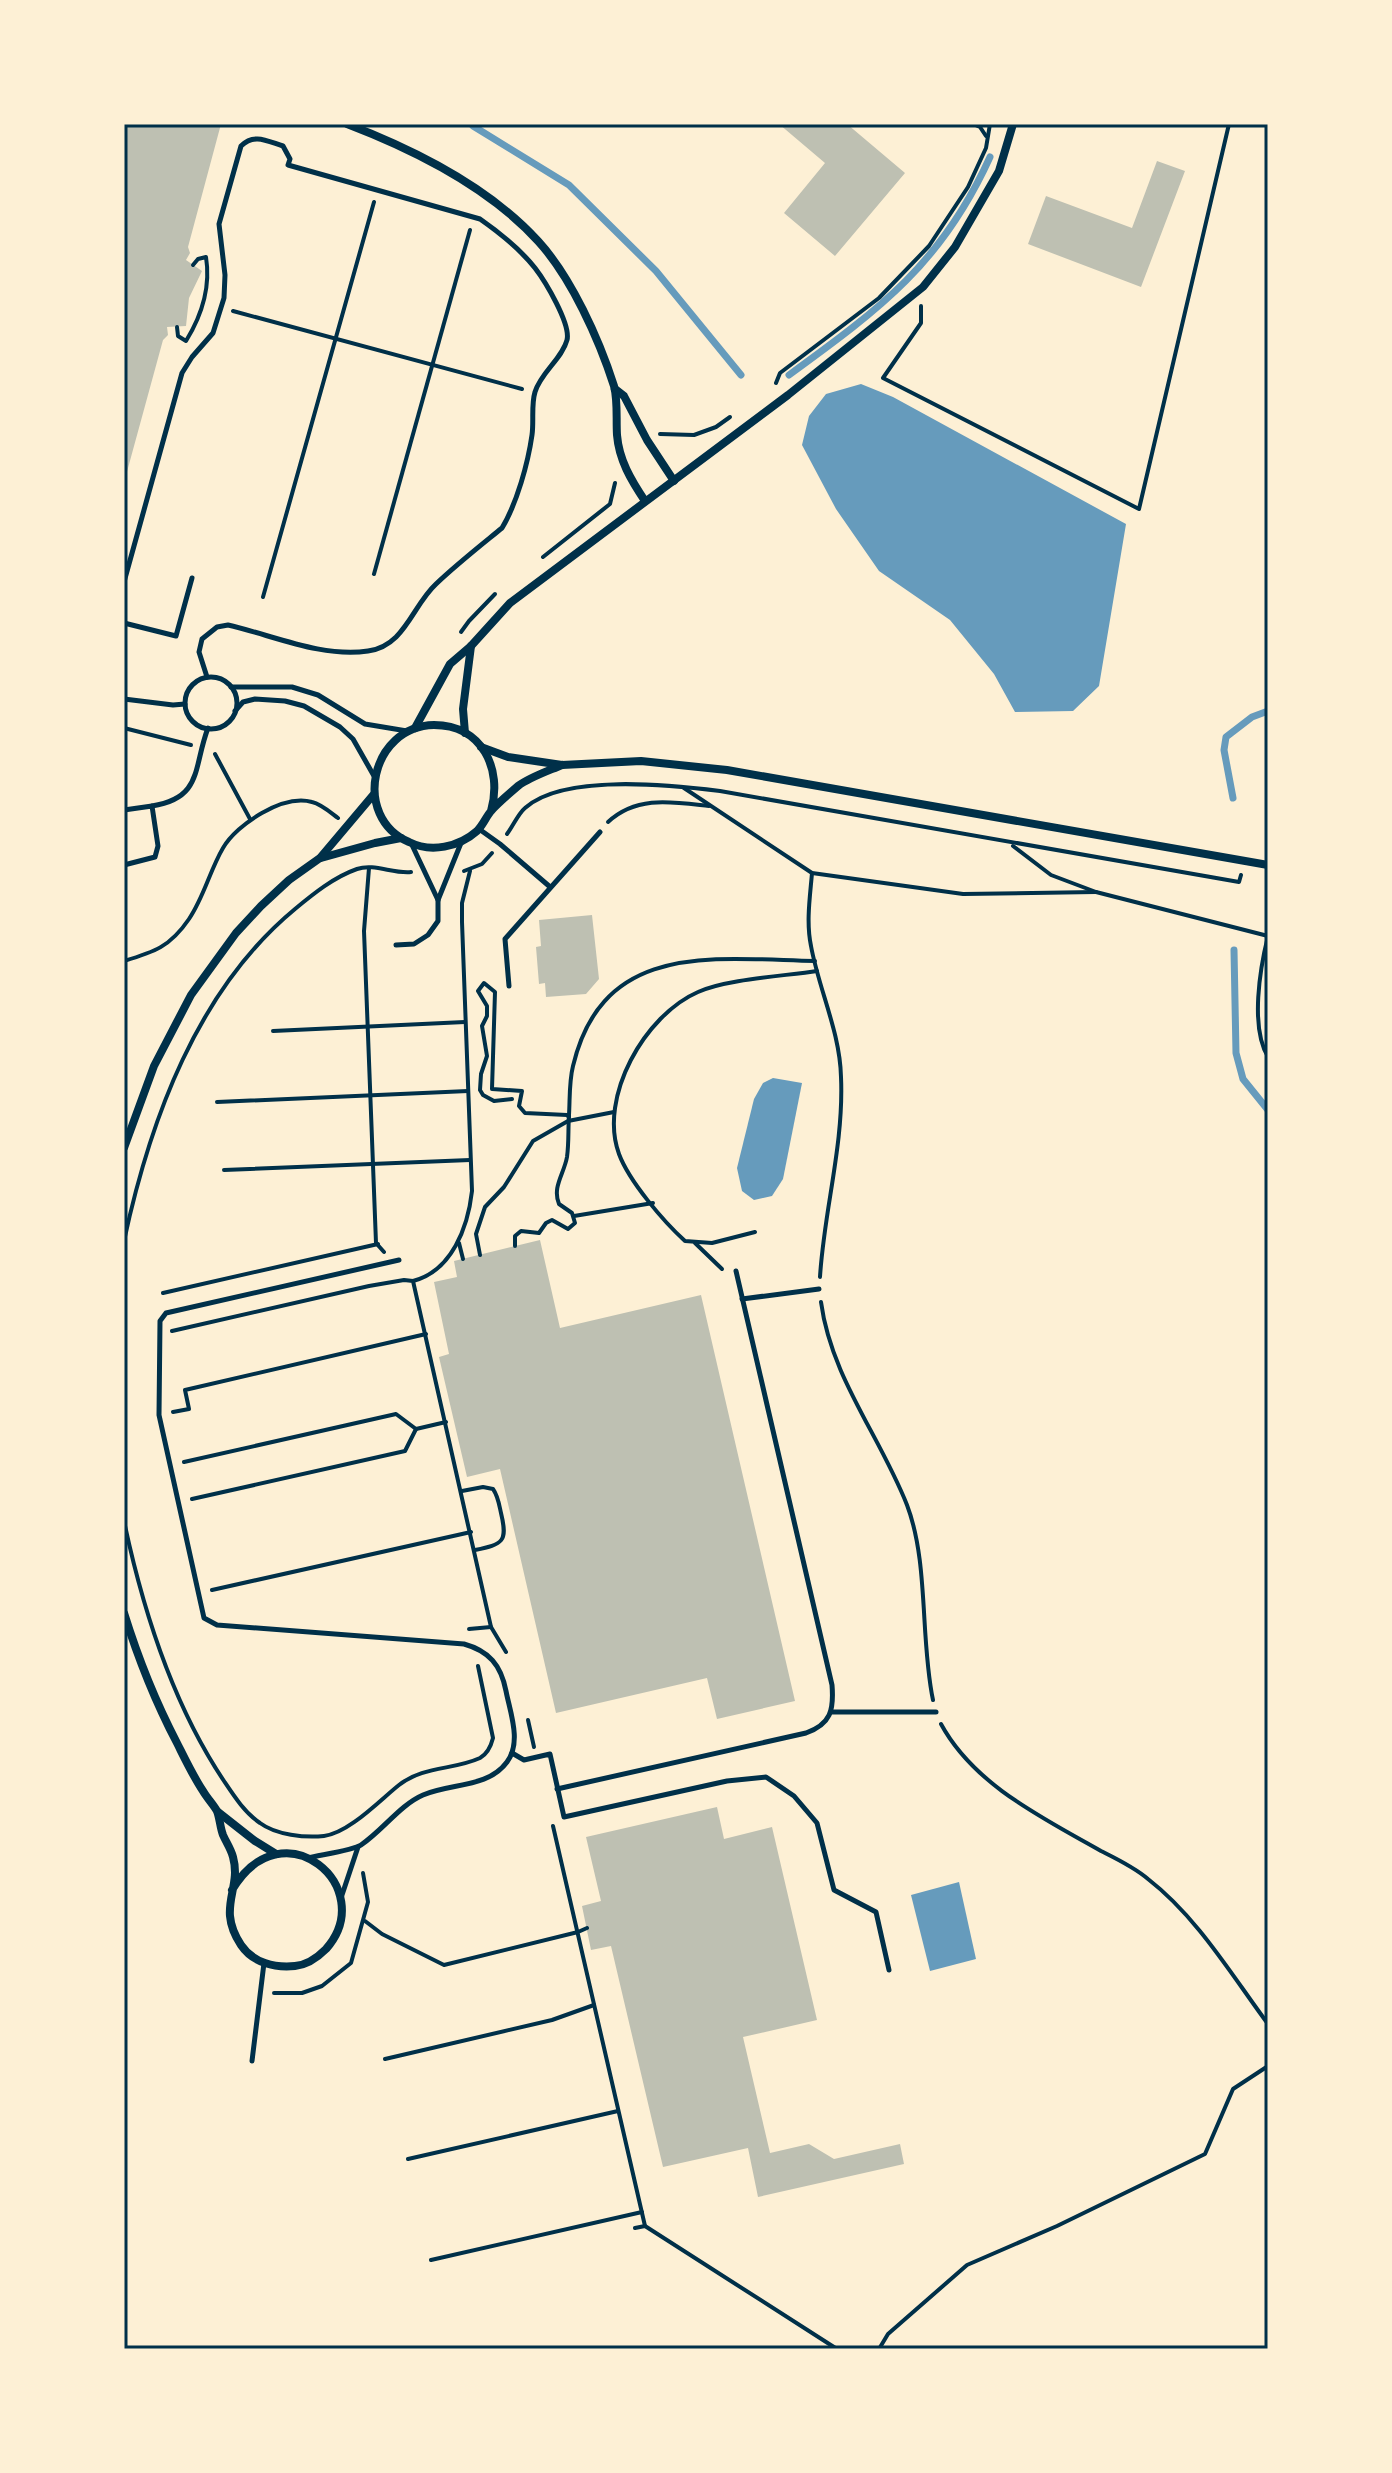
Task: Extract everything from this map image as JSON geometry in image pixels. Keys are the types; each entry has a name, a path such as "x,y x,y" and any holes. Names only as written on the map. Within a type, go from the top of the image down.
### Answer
{"street":[{"path":"347,124 401,147 499,204 551,256 567,280 593,334 615,389 619,448 630,479 645,501"},
{"path":"412,730 450,664 510,603 788,395 923,287 955,247 993,183 1013,124"},
{"path":"615,389 624,396 647,440 674,481"},
{"path":"465,733 463,709 471,646"},
{"path":"491,811 496,795 491,761 465,733 432,725 412,730 392,742 380,757 374,776 374,794 386,824 412,844 437,848 461,842 479,829 491,811 522,783 562,765"},
{"path":"481,747 508,757 562,765 641,761 727,770 1268,865"},
{"path":"124,1148 154,1066 191,995 261,906 289,880 320,858 374,794"},
{"path":"320,858 401,838"},
{"path":"124,1613 160,1709 202,1789 217,1812 276,1854"},
{"path":"217,1812 221,1831 234,1858 228,1908 231,1928 243,1949 275,1967 299,1965 319,1956 334,1939 341,1919 341,1898 334,1881 320,1865 308,1858 292,1853 260,1859 241,1873 232,1890"}],"lane":[{"path":"124,582 182,373 213,333 221,308 225,275 219,224 241,146 248,139 256,138 283,146 290,159 288,165 474,218 495,229 535,269 566,326 567,342 535,392 528,461 510,515 502,528 433,587 396,638 370,651 342,652 228,625 217,627 202,639 199,652 207,677"},
{"path":"125,623 176,636 192,578"},
{"path":"235,711 236,695 224,680 207,677 193,683 188,690 185,704 189,717 208,728 226,724 243,702 255,699 304,706 340,727 353,739 374,776"},
{"path":"231,687 292,687 318,695 365,724 412,730"},
{"path":"124,699 185,704"},
{"path":"124,810 175,800 190,787 198,771 208,728"},
{"path":"124,865 155,857 152,806"},
{"path":"479,829 549,886"},
{"path":"509,986 505,939 600,832"},
{"path":"396,945 414,944 428,935 438,921 438,900 461,842"},
{"path":"412,844 438,900"},
{"path":"308,1858 358,1847 424,1794 494,1774 512,1753 515,1738 504,1681 491,1657 476,1647 217,1625 204,1618 159,1415 160,1321 166,1313 399,1260"},
{"path":"557,1789 806,1733 828,1722 832,1712 832,1685 736,1271"},
{"path":"742,1299 819,1289"},
{"path":"832,1712 936,1712"},
{"path":"512,1753 524,1760 550,1754 564,1817 727,1781 766,1777 794,1796 817,1823 834,1890 876,1912 889,1970"},
{"path":"341,1898 358,1847"},
{"path":"252,2061 264,1963"}],"path":[{"path":"973,124 980,127 986,136"},
{"path":"769,388 777,383 780,373 879,298 929,246 968,187 986,148 990,124"},
{"path":"923,287 921,323 883,378 1139,509 1229,124"},
{"path":"263,597 377,190"},
{"path":"374,574 474,218"},
{"path":"177,327 178,336 186,341 208,285 206,257 198,259 193,265"},
{"path":"203,303 535,392"},
{"path":"647,440 664,432 694,435 716,427 739,410"},
{"path":"538,561 610,504 616,477"},
{"path":"460,633 502,589"},
{"path":"124,728 201,748 219,757 231,787 250,819"},
{"path":"159,1334 404,1280 413,1281 443,1264 459,1240 470,1207 462,922 464,894 470,871 482,864 500,844 523,809 553,794 627,784 682,786 1239,882 1241,875"},
{"path":"682,786 812,873 963,894 1096,892"},
{"path":"124,961 161,950 188,921 224,846 250,819 281,805 302,800 324,807 348,826"},
{"path":"600,832 620,811 634,804 655,801 712,806"},
{"path":"1011,844 1051,875 1096,892 1268,936 1260,968 1259,1020 1260,1037 1268,1057"},
{"path":"362,846 369,867 364,931 378,1244 404,1280"},
{"path":"124,1241 145,1161 170,1088 200,1027 227,984 262,940 301,904 344,875 369,867"},
{"path":"812,873 808,919 841,1073 838,1150 819,1289 833,1354 907,1507 916,1539 936,1712 952,1742 989,1780 1024,1807 1144,1875 1167,1894 1199,1930 1268,2024"},
{"path":"515,1246 515,1236 521,1231 539,1233 552,1220 568,1229 575,1223 574,1216 559,1204 556,1195 567,1159 573,1067 583,1036 603,1003 621,987 655,968 688,961 709,958 815,961"},
{"path":"755,1232 712,1243 685,1241 624,1166 618,1153 614,1112 624,1074 636,1050 656,1023 683,1000 715,986 817,971"},
{"path":"512,1099 494,1101 480,1090 487,1056 481,1031 487,1006 478,991 484,983 495,992 492,1089 522,1091 521,1112 567,1115 568,1119"},
{"path":"273,1031 465,1022"},
{"path":"217,1102 468,1091"},
{"path":"480,1255 476,1234 485,1207 504,1187 533,1141 568,1119 614,1112"},
{"path":"224,1170 471,1160"},
{"path":"574,1216 653,1203"},
{"path":"459,1240 463,1259"},
{"path":"695,1243 726,1273 736,1271"},
{"path":"163,1293 378,1244"},
{"path":"413,1281 491,1627 509,1657"},
{"path":"159,1415 189,1409 185,1390 426,1334"},
{"path":"170,1465 396,1414 416,1429"},
{"path":"416,1429 446,1422"},
{"path":"178,1502 405,1451 416,1429"},
{"path":"462,1491 483,1487 493,1489 503,1520 505,1532 502,1541 475,1550"},
{"path":"124,1521 154,1631 192,1724 213,1763 241,1804 261,1824 278,1832 327,1836 365,1814 403,1782 423,1772 481,1757 490,1748 493,1738 476,1647 476,1630"},
{"path":"198,1594 471,1532"},
{"path":"527,1713 537,1757"},
{"path":"553,1825 645,2226"},
{"path":"365,1921 382,1934 444,1965 587,1928"},
{"path":"385,2059 552,2020 594,2005"},
{"path":"879,2349 888,2334 967,2265 1057,2226 1205,2154 1233,2089 1268,2066"},
{"path":"408,2159 618,2111"},
{"path":"431,2260 642,2212"},
{"path":"635,2228 645,2226 837,2349"}],"water":[{"path":"861,384 893,397 1126,524 1099,686 1073,711 1015,712 994,674 950,620 879,571 836,509 802,445 809,416 826,394"},
{"path":"773,1078 802,1083 783,1179 772,1196 754,1200 742,1191 737,1168 754,1099 763,1083"},
{"path":"959,1882 976,1959 930,1971 911,1895"}],"building":[{"path":"124,124 221,124 186,260 202,271 189,298 186,326 167,327 168,335 163,340 125,479"},
{"path":"779,124 847,124 905,173 835,256 784,213 825,163"},
{"path":"1157,161 1185,171 1141,287 1028,244 1046,196 1132,228"},
{"path":"592,915 599,979 586,994 546,997 545,983 539,984 536,947 541,946 539,920"},
{"path":"540,1240 560,1328 701,1295 795,1701 717,1719 707,1678 556,1713 500,1469 467,1477 439,1357 449,1354 434,1282 457,1277 454,1261"},
{"path":"717,1807 724,1839 772,1827 817,2020 743,2037 770,2153 809,2144 834,2159 900,2144 904,2164 758,2197 748,2148 663,2167 611,1946 591,1950 582,1906 601,1901 586,1837"}],"waterway":[{"path":"473,126 569,185 656,271 741,375"},
{"path":"789,375 880,305 930,255 971,194 990,157"},
{"path":"1233,798 1224,750 1226,737 1252,717 1268,711"},
{"path":"1234,950 1236,1053 1243,1079 1268,1110"}]}
